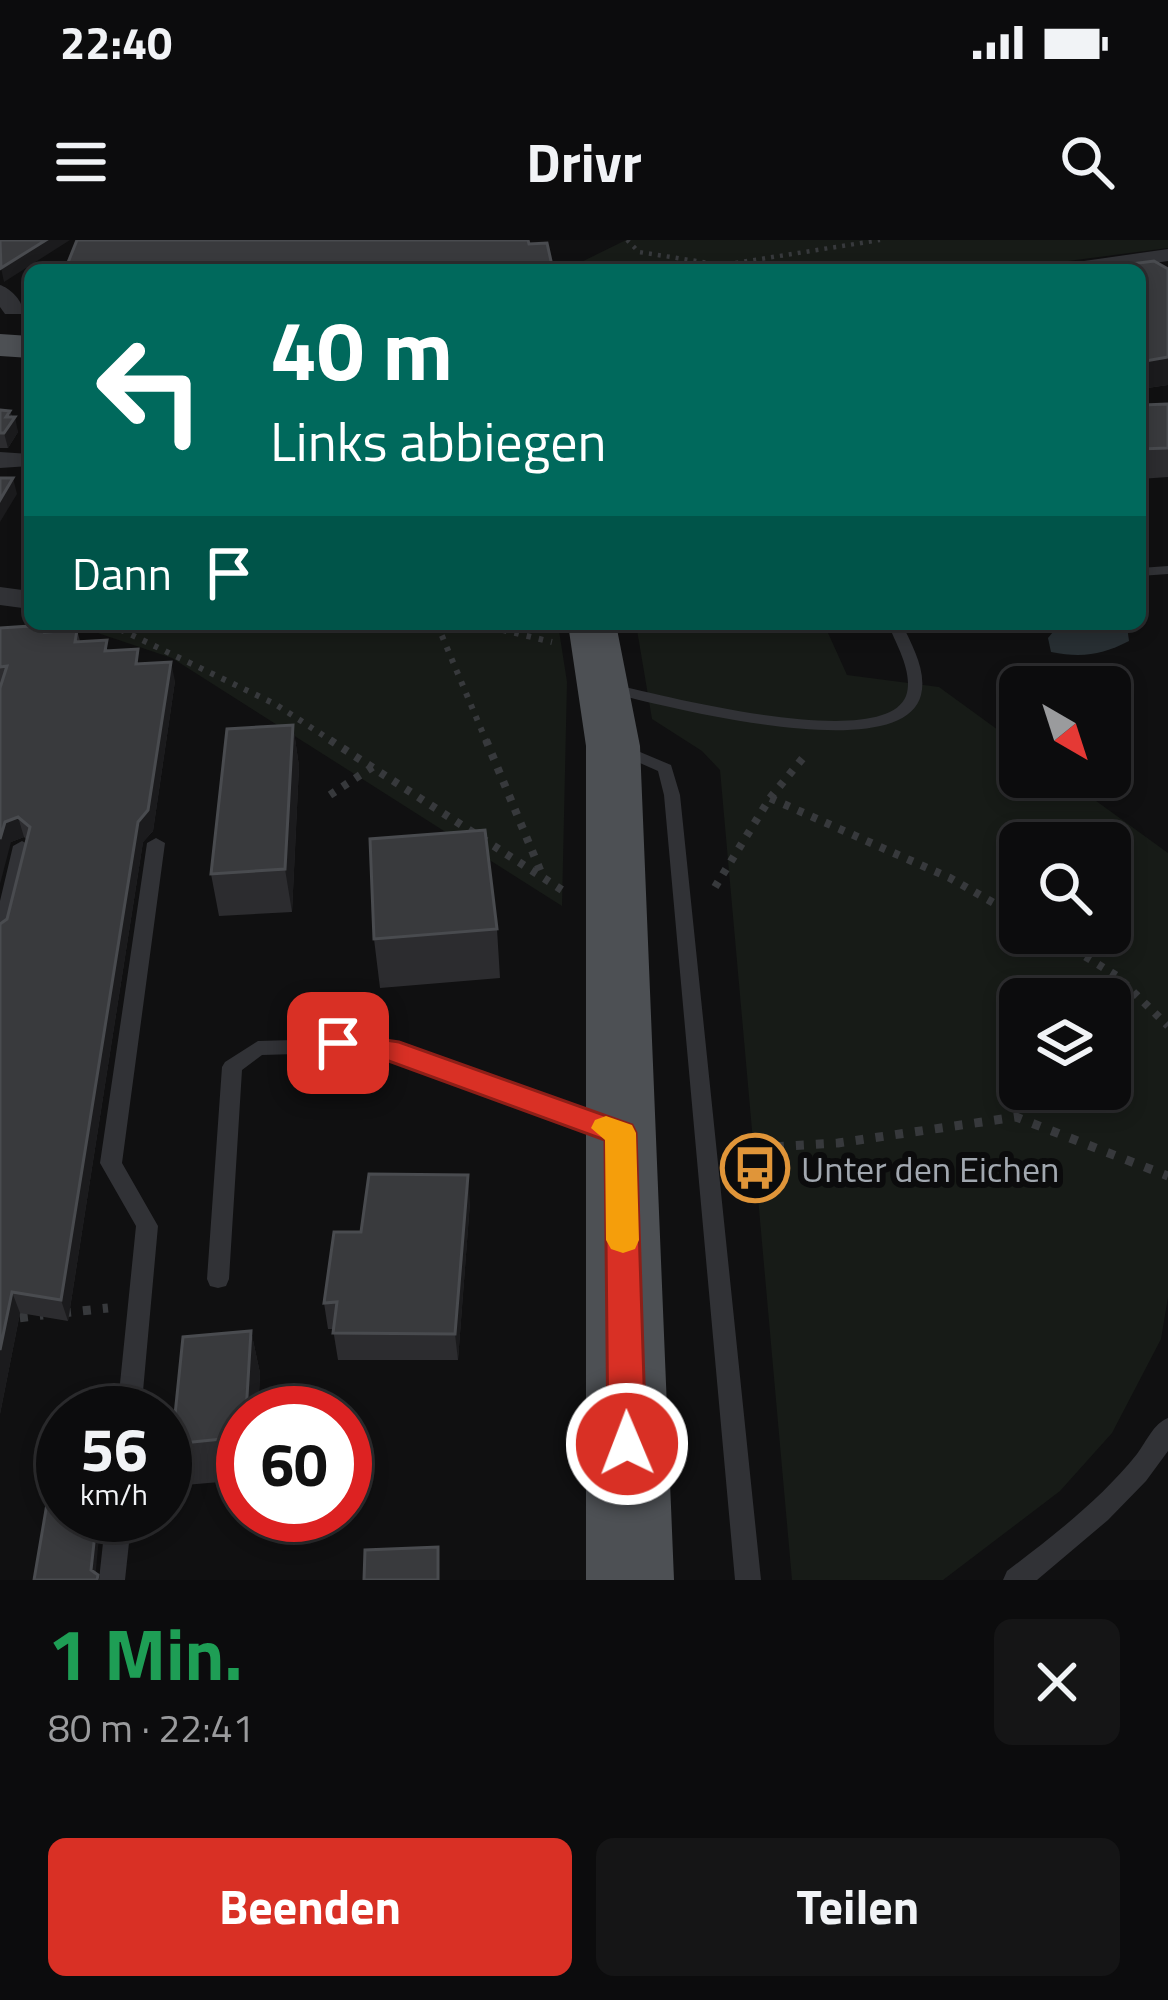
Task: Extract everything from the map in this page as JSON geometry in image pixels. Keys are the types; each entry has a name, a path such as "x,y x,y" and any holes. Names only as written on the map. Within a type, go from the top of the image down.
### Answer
{"main road":[{"path":"601,678 616,926 630,1580"}],"street":[{"path":"1105,264 1168,255"}],"lane":[{"path":"601,678 833,728 897,717 913,700 916,677 897,630"},
{"path":"601,678 665,768 684,904 748,1580"},
{"path":"132,1386 147,1226 111,1163 156,843"},
{"path":"0,939 22,846"},
{"path":"218,1279 232,1067 248,1052 338,1043 389,1050 620,1133"},
{"path":"1016,1580 1060,1546 1127,1482 1168,1429"},
{"path":"112,1580 116,1542"}],"path":[{"path":"627,240 639,252 714,264 880,240"},
{"path":"122,630 255,693 616,926"},
{"path":"439,630 544,878"},
{"path":"492,630 601,678"},
{"path":"684,904 716,887 770,798 833,728"},
{"path":"331,796 374,766"},
{"path":"770,798 950,878 999,906"},
{"path":"1081,954 1117,976 1168,1025"},
{"path":"705,1151 838,1143 1016,1117 1168,1176"},
{"path":"0,1320 140,1304"}],"shaded area":[{"path":"626,240 1168,240 1168,248 1045,264 577,264"},
{"path":"89,630 559,630 567,682 562,906 172,658"},
{"path":"637,630 827,630 847,675 939,687 999,731 999,798 1092,798 1125,822 999,822 999,954 1131,954 1131,826 1168,853 1168,1297 1161,1339 1112,1433 1060,1491 943,1580 792,1580 720,770 702,751 652,719"},
{"path":"1055,630 1128,630 1129,641 1092,654 1072,655 1051,652 1048,638"}],"building":[{"path":"0,240 46,240 1,268"},
{"path":"77,240 528,240 529,244 547,243 552,264 67,264"},
{"path":"1154,261 1168,269 1168,357 1146,361 1146,264 1131,264"},
{"path":"1168,404 1168,448 1146,449 1146,405"},
{"path":"0,410 10,411 6,417 15,417 4,433 0,433"},
{"path":"0,478 13,478 0,500"},
{"path":"0,628 77,630 75,642 107,640 105,651 138,649 136,664 171,662 148,810 138,822 61,1300 12,1292 0,1350 0,924 7,919 30,827 18,817 5,822 0,839 0,688 7,666 0,667"},
{"path":"293,725 285,869 211,874 227,729"},
{"path":"485,830 497,929 374,939 370,839"},
{"path":"369,1174 468,1175 455,1334 333,1333 337,1302 324,1303 334,1232 361,1232"},
{"path":"251,1331 248,1386 216,1386 216,1440 192,1442 192,1386 178,1386 183,1337"},
{"path":"40,1542 94,1542 91,1570 97,1580 34,1580"},
{"path":"438,1547 438,1580 364,1580 365,1550"}],"slow traffic":[{"path":"606,1128 620,1133 623,1240"}],"place":[{"name":"Unter den Eichen","path":"755,1168"}],"route":[{"path":"338,1043 389,1050 620,1133 627,1444"}]}
